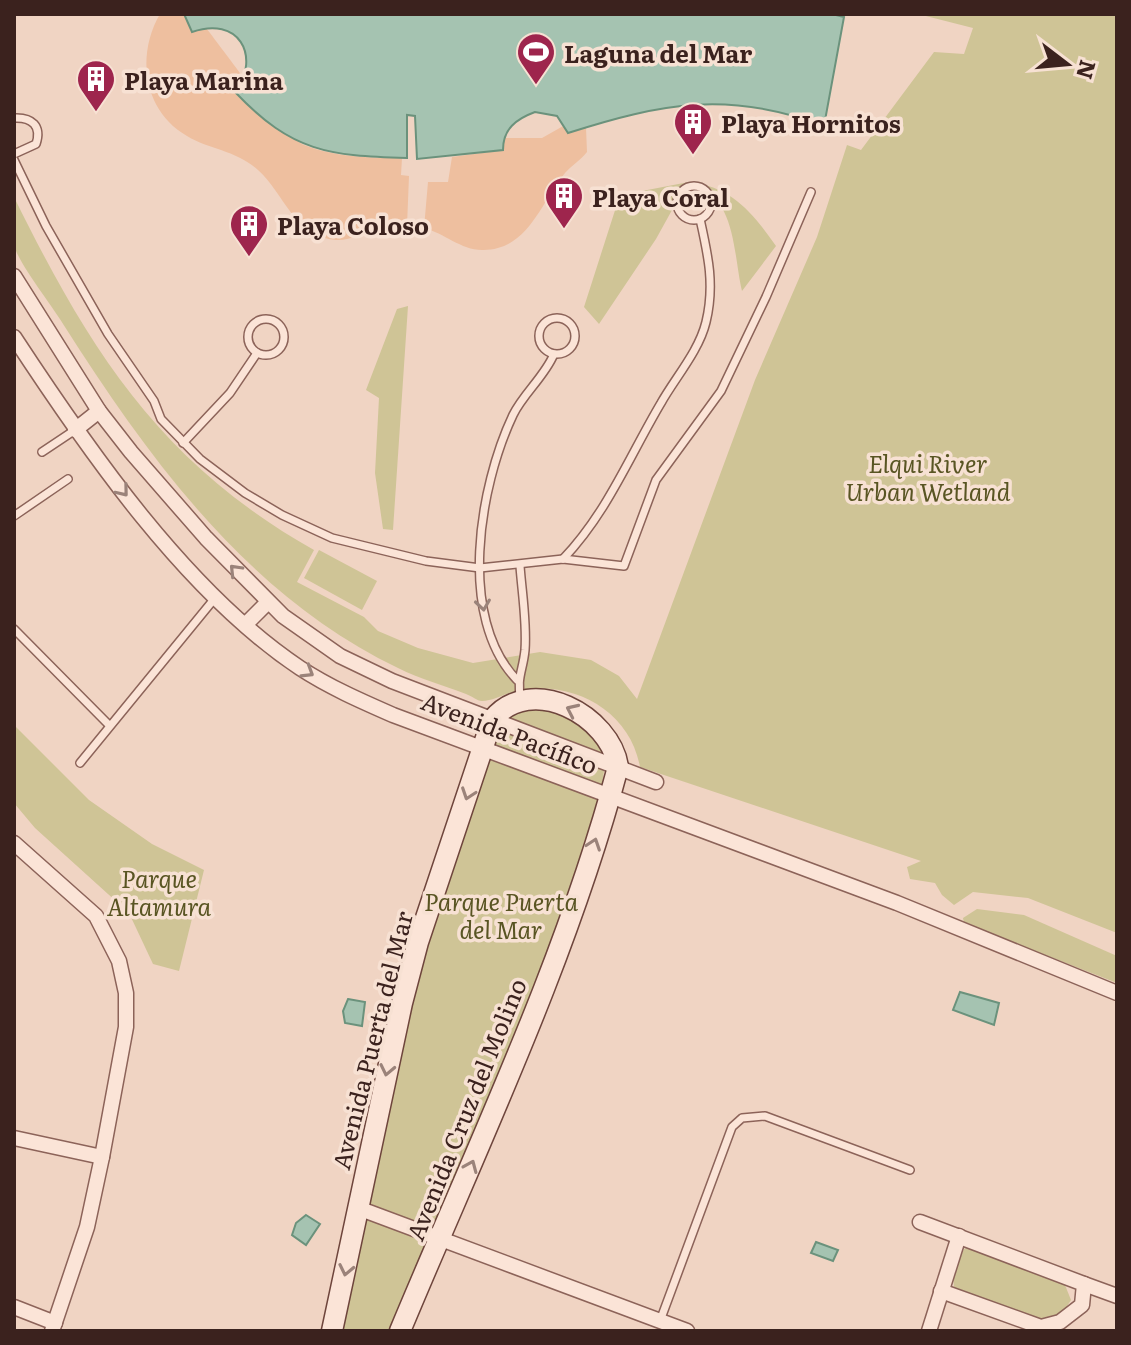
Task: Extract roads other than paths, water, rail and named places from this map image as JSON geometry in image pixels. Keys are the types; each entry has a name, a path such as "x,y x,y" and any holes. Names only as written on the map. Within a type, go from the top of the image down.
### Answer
{"street":[{"name":"Avenida Pacífico","path":"14,276 99,411 160,487 267,603 301,630 365,669 656,782"},
{"name":"Avenida Pacífico","path":"14,337 75,430 144,518 246,624 281,654 331,686 610,798 897,903 1117,993"},
{"path":"75,430 99,411"},
{"path":"246,624 267,603"},
{"name":"Avenida Pacífico","path":"492,720 503,709 521,702 559,704 586,716 609,740 618,767"},
{"name":"Avenida Puerta del Mar","path":"332,1331 418,942 492,720"},
{"name":"Avenida Cruz del Molino","path":"400,1331 531,1021 610,798 618,767"},
{"path":"14,843 96,916 119,961 126,993 126,1027 87,1227 53,1327 14,1307"},
{"path":"14,1138 102,1157"},
{"path":"358,1208 687,1331"},
{"path":"920,1222 1117,1296"},
{"path":"929,1331 959,1236"},
{"path":"941,1291 1041,1327 1060,1322 1082,1305 1084,1284"}],"lane":[{"path":"14,118 26,117 35,123 39,134 36,144 14,157 46,226 94,309 154,401 161,419 183,443 245,493 315,531 372,550 480,568 563,559 624,566 656,480 721,391 761,310 811,192"},
{"path":"687,187 704,188 710,196 711,208 700,219 686,218 678,210 678,197 687,187"},
{"path":"563,559 589,532 611,498 647,426 705,327 711,272 700,219"},
{"path":"521,702 517,680 490,642 480,568 489,489 513,415 554,354 569,350 575,341 575,328 562,317 545,322 539,332 544,348 554,354"},
{"path":"261,319 275,321 284,337 280,349 268,356 257,353 248,343 249,328 261,319"},
{"path":"183,443 230,393 257,353"},
{"path":"42,452 75,430"},
{"path":"14,516 68,479"},
{"path":"517,680 525,651 520,566"},
{"path":"80,763 216,596"},
{"path":"14,629 109,725"},
{"path":"660,1321 732,1127 742,1118 765,1116 910,1170"}],"place":[{"name":"Laguna del Mar","path":"536,86"},
{"name":"Playa Marina","path":"96,113"},
{"name":"Playa Hornitos","path":"693,156"},
{"name":"Playa Coral","path":"564,230"},
{"name":"Playa Coloso","path":"249,258"}],"park label":[{"name":"Elqui River Urban Wetland","path":"928,476"},
{"name":"Parque Altamura","path":"159,891"},
{"name":"Parque Puerta del Mar","path":"501,914"}]}
